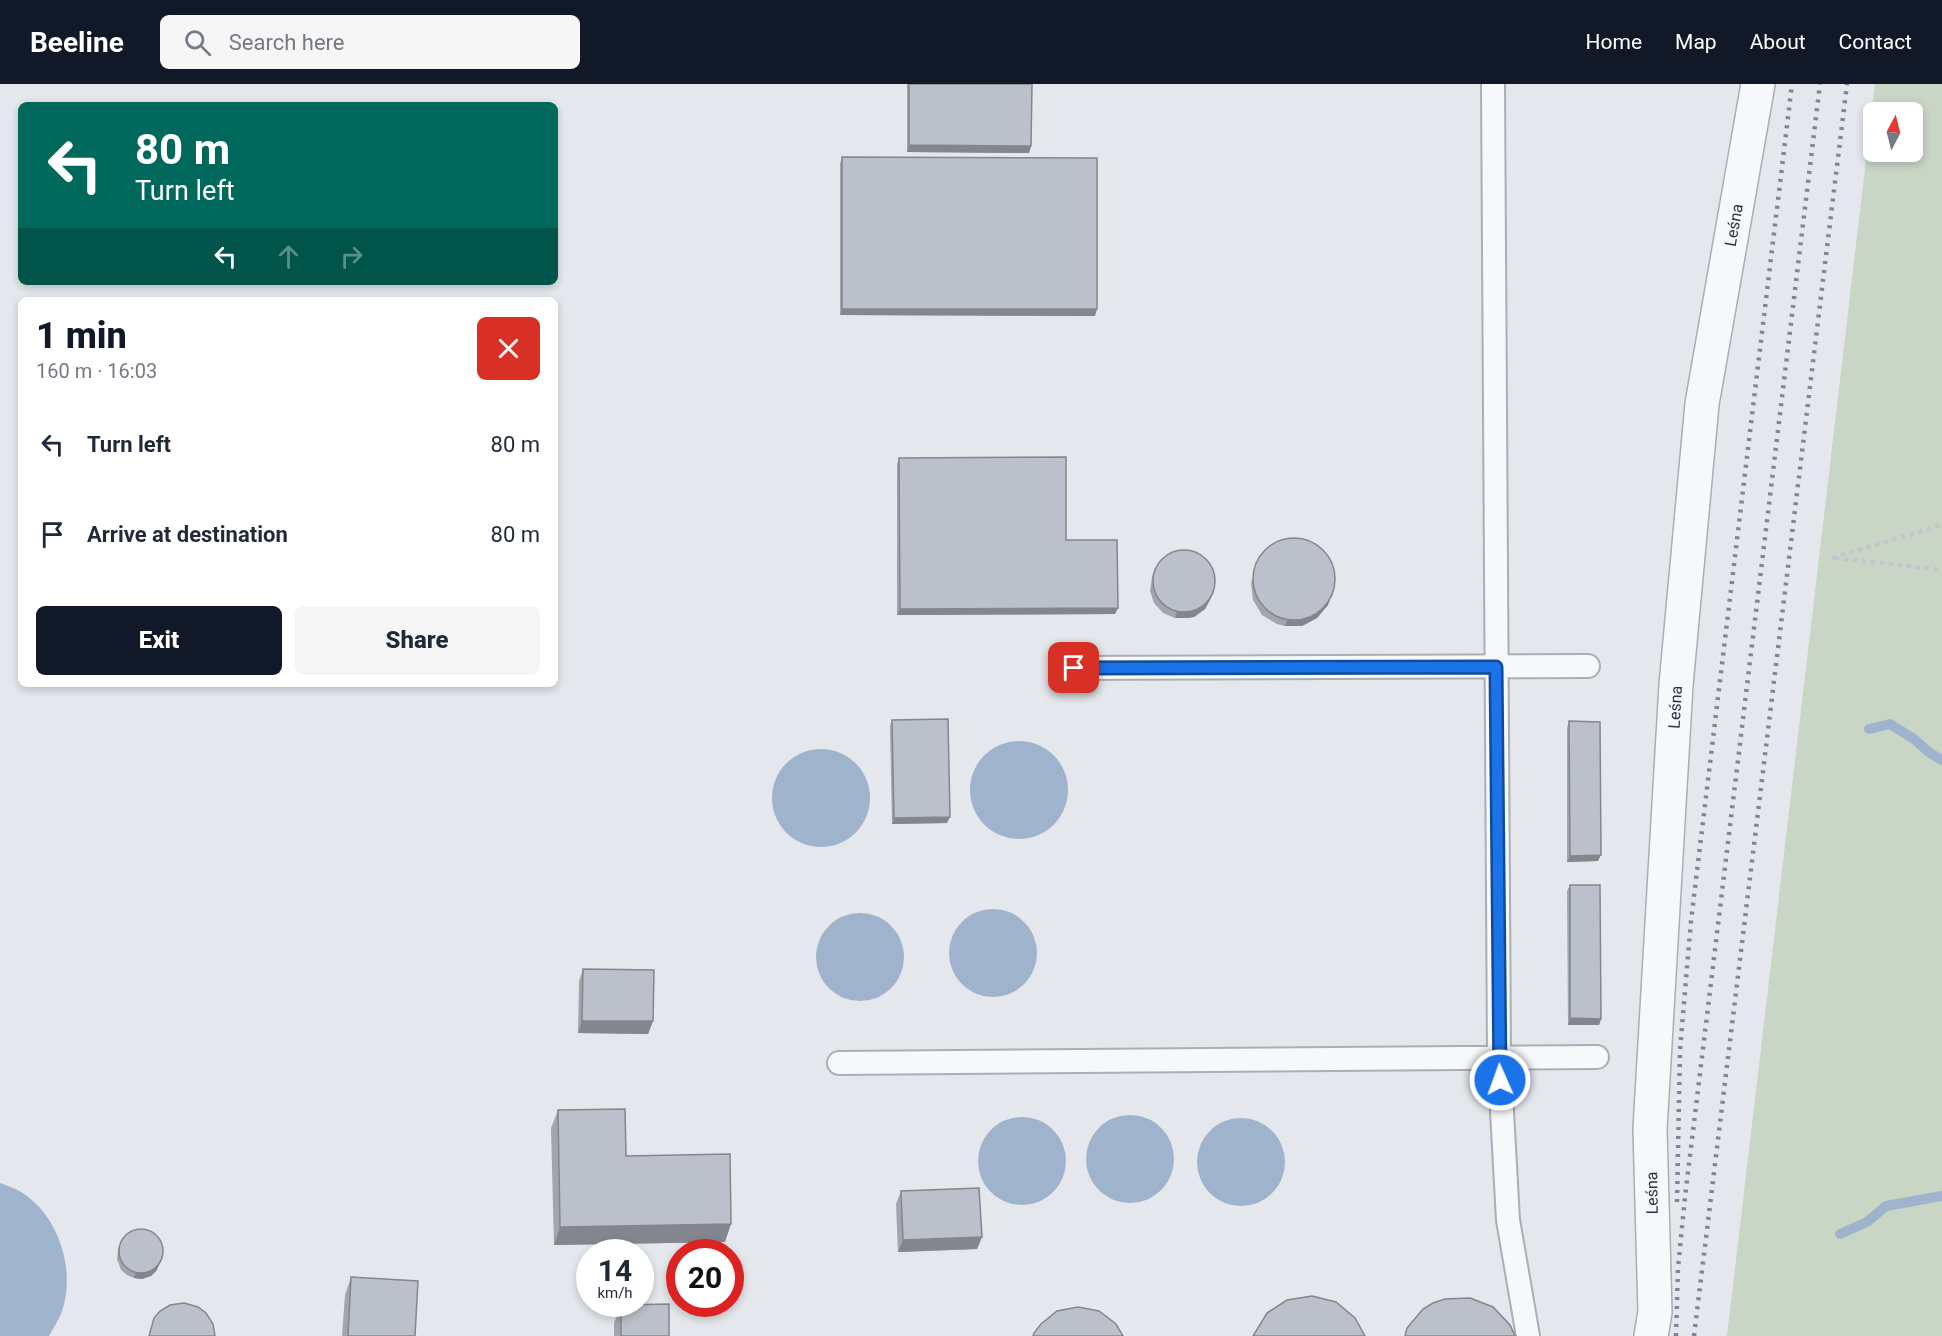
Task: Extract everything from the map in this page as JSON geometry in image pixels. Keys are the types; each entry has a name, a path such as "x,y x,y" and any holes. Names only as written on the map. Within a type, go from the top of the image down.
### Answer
{"street":[{"name":"Leśna","path":"1651,1336 1655,1312 1650,1129 1676,685 1702,404 1758,84"}],"lane":[{"path":"1493,84 1499,1057 1508,1220 1528,1336"},
{"path":"1074,668 1588,666"},
{"path":"838,1063 1597,1057"}],"path":[{"path":"1942,525 1832,558 1942,570"}],"green space":[{"path":"1875,84 1942,84 1942,1336 1727,1336 1866,162 1923,162 1923,102 1873,102"}],"water":[{"path":"1019,741 1038,745 1054,755 1064,771 1068,790 1064,809 1054,825 1038,835 1019,839 1000,835 984,825 974,809 970,790 974,771 984,755 1000,745"},
{"path":"821,749 840,753 856,763 866,779 870,798 866,817 856,833 840,843 821,847 802,843 786,833 776,817 772,798 776,779 786,763 802,753"},
{"path":"993,909 1010,913 1024,922 1033,936 1037,953 1033,970 1024,984 1010,993 993,997 976,993 962,984 953,970 949,953 953,936 962,922 976,913"},
{"path":"860,913 877,917 891,926 900,940 904,957 900,974 891,988 877,997 860,1001 843,997 829,988 820,974 816,957 820,940 829,926 843,917"},
{"path":"1130,1115 1147,1119 1161,1128 1170,1142 1174,1159 1170,1176 1161,1190 1147,1199 1130,1203 1113,1199 1099,1190 1090,1176 1086,1159 1090,1142 1099,1128 1113,1119"},
{"path":"1022,1117 1039,1121 1053,1130 1062,1144 1066,1161 1062,1178 1053,1192 1039,1201 1022,1205 1005,1201 991,1192 982,1178 978,1161 982,1144 991,1130 1005,1121"},
{"path":"1241,1118 1258,1122 1272,1131 1281,1145 1285,1162 1281,1179 1272,1193 1258,1202 1241,1206 1224,1202 1210,1193 1201,1179 1197,1162 1201,1145 1210,1131 1224,1122"},
{"path":"0,1183 19,1191 34,1202 54,1229 61,1245 67,1279 66,1295 61,1314 49,1336 0,1336"}],"building":[{"path":"909,84 1032,84 1031,146 909,145"},
{"path":"842,157 1097,158 1097,309 842,309"},
{"path":"1066,457 1066,540 1117,540 1118,608 900,609 899,458"},
{"path":"1294,538 1310,542 1323,550 1331,563 1335,579 1331,595 1323,608 1310,616 1294,620 1278,616 1265,608 1257,595 1253,579 1257,563 1265,550 1278,542"},
{"path":"1184,550 1196,552 1206,559 1213,569 1215,581 1213,593 1206,603 1196,610 1184,612 1172,610 1162,603 1155,593 1153,581 1155,569 1162,559 1172,552"},
{"path":"948,719 950,817 894,818 892,720"},
{"path":"1569,721 1600,722 1601,855 1570,856"},
{"path":"1570,885 1600,885 1601,1019 1570,1018"},
{"path":"583,969 654,970 653,1021 582,1021"},
{"path":"625,1109 626,1156 730,1154 731,1224 560,1227 558,1110"},
{"path":"979,1188 982,1237 903,1240 901,1191"},
{"path":"141,1229 156,1236 163,1251 156,1266 141,1273 126,1266 119,1251 126,1236"},
{"path":"351,1277 418,1281 415,1336 348,1336"},
{"path":"1312,1296 1336,1302 1355,1318 1365,1336 1253,1336 1267,1313 1287,1300"},
{"path":"1470,1298 1493,1307 1510,1325 1515,1336 1405,1336 1407,1328 1423,1309 1433,1303 1445,1299"},
{"path":"184,1303 198,1307 206,1313 213,1324 215,1336 149,1336 154,1318 160,1311 170,1305"},
{"path":"654,1304 666,1304 669,1336 621,1336 621,1317 654,1317"},
{"path":"1078,1307 1099,1311 1116,1324 1123,1336 1033,1336 1041,1324 1057,1311"}],"waterway":[{"path":"1869,729 1890,724 1942,760"},
{"path":"1840,1234 1867,1222 1886,1206 1942,1196"}],"railway":[{"path":"1677,1202 1680,1050 1691,921 1792,84"},
{"path":"1676,1336 1678,1268 1685,1197 1820,84"},
{"path":"1694,1336 1847,84"}],"route":[{"path":"1074,668 1496,667 1500,1080"}]}
